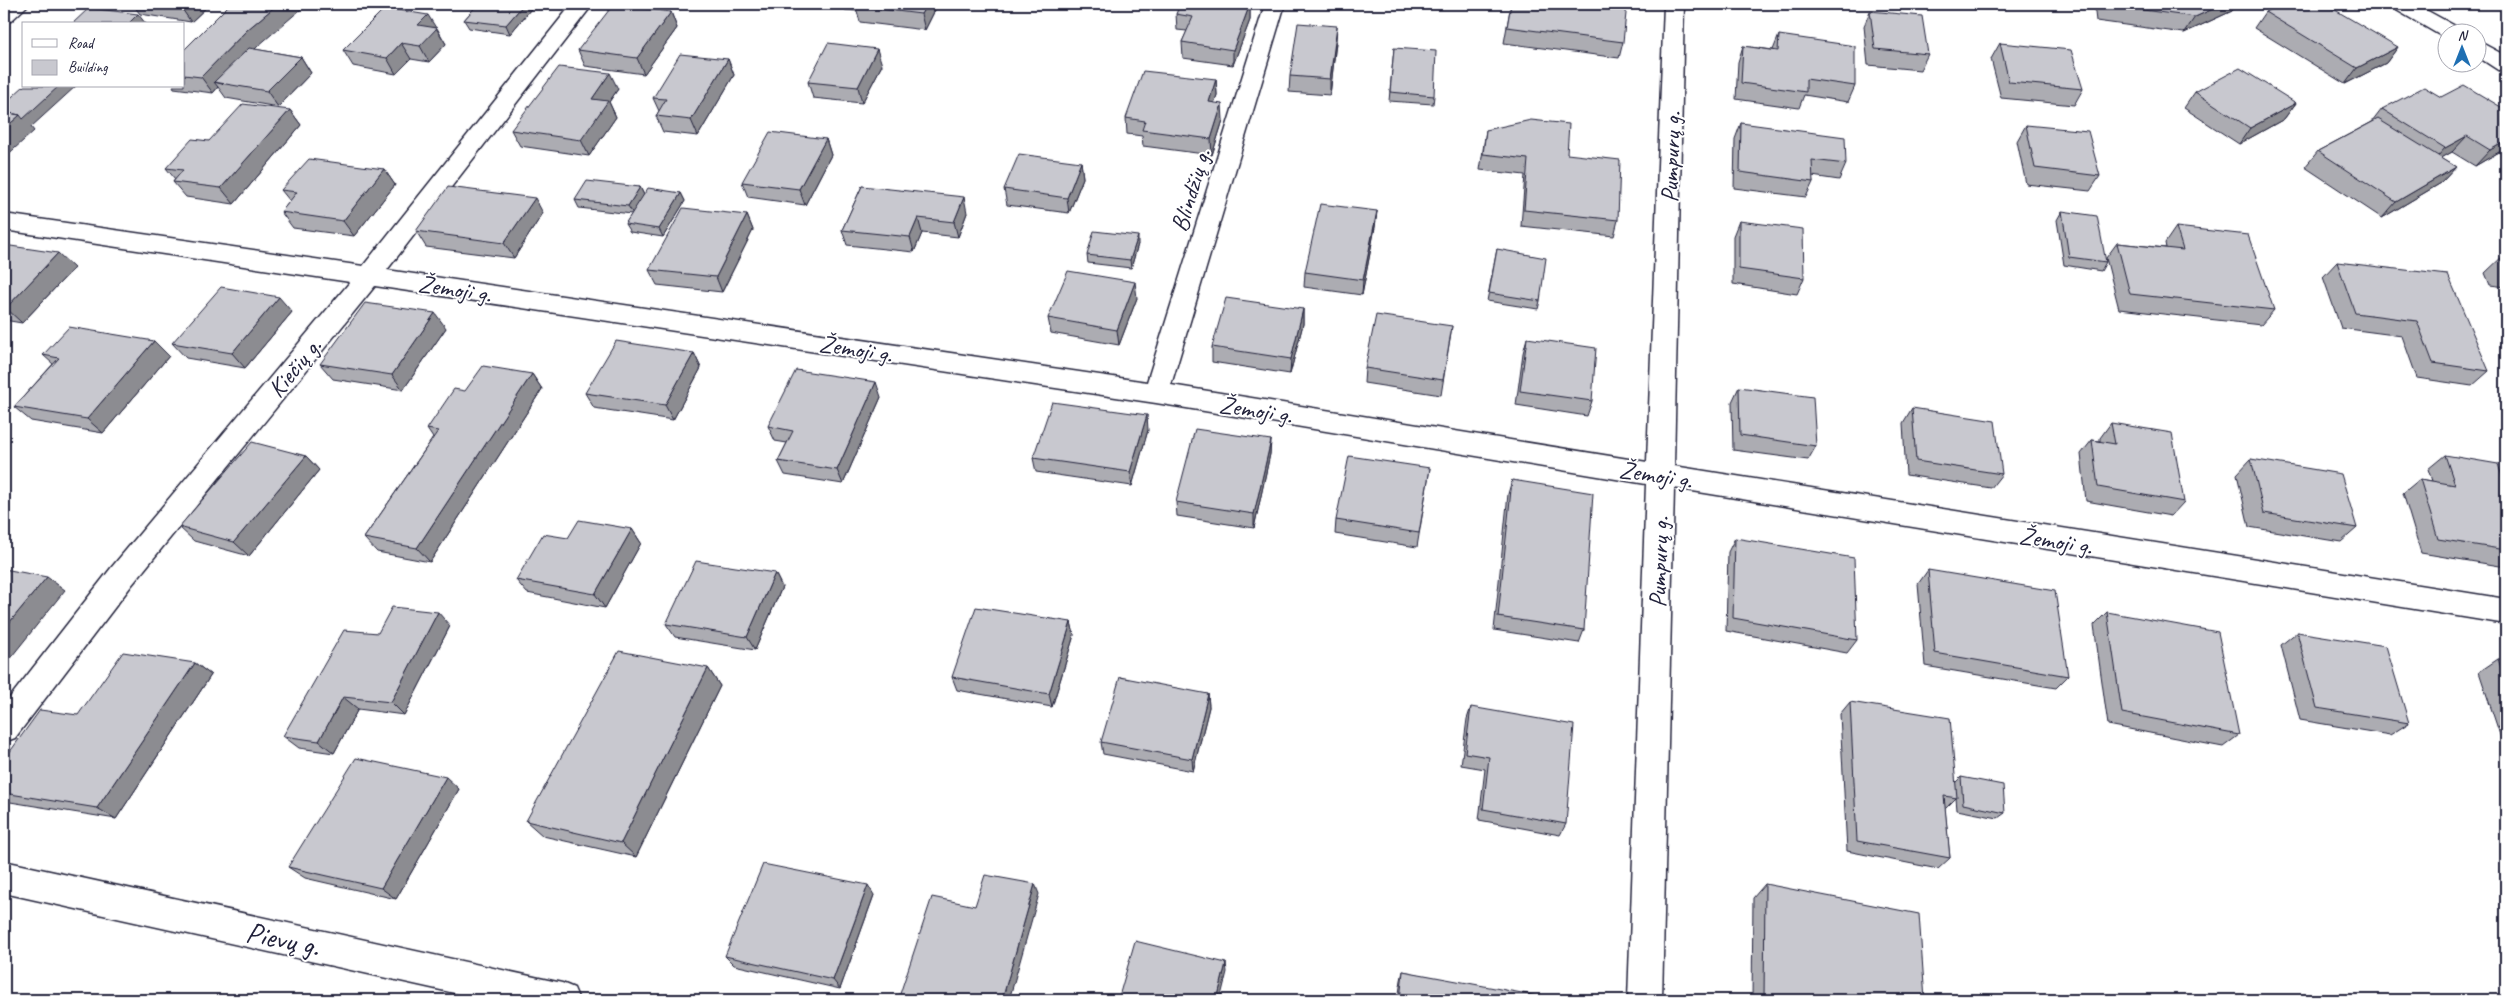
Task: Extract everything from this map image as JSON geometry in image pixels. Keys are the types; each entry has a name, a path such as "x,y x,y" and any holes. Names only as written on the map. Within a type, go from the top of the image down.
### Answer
{"street":[{"path":"4,16 19,4"},
{"name":"Kiečių g.","path":"4,728 121,576 370,275 583,4"},
{"name":"Blindžių g.","path":"1156,393 1275,4"},
{"name":"Pumpurų g.","path":"1645,1000 1674,4"},
{"path":"2400,4 2438,25"},
{"path":"2488,54 2506,65"},
{"name":"Žemoji g.","path":"4,222 1156,393 1661,474 1903,516 2506,612"},
{"name":"Pievų g.","path":"4,877 562,1000"}],"building":[{"path":"165,4 182,4 180,6"},
{"path":"230,4 278,4 247,30 201,77 185,75 185,49"},
{"path":"478,4 524,4 506,25 464,20"},
{"path":"857,4 927,4 921,14 855,6"},
{"path":"1180,4 1250,4 1233,50 1182,42 1193,17 1176,14"},
{"path":"1511,4 1627,4 1623,42 1507,27"},
{"path":"2105,4 2224,4 2195,17"},
{"path":"2281,4 2325,4 2398,47 2357,68 2265,12"},
{"path":"613,5 671,12 637,58 578,50"},
{"path":"89,8 138,14 130,22 74,22"},
{"path":"385,8 428,15 418,25 437,28 420,46 401,43 387,58 343,50"},
{"path":"1870,11 1922,16 1928,54 1875,49"},
{"path":"1298,23 1337,26 1330,79 1290,76"},
{"path":"1779,35 1855,46 1855,86 1806,79 1806,92 1741,83 1743,46 1778,51"},
{"path":"828,43 877,49 858,87 808,82"},
{"path":"2000,43 2071,50 2083,89 2009,82"},
{"path":"249,48 301,57 267,91 214,82"},
{"path":"1394,48 1436,51 1434,96 1390,92"},
{"path":"680,54 728,59 691,120 656,116 666,99 653,98"},
{"path":"559,67 610,73 592,99 608,101 581,140 511,130"},
{"path":"2240,68 2296,103 2250,128 2195,92"},
{"path":"1143,71 1216,79 1209,102 1222,104 1211,139 1142,130 1145,121 1126,118"},
{"path":"2464,85 2506,110 2506,141 2490,150 2467,136 2445,148 2382,109 2424,87 2441,97"},
{"path":"22,88 57,88 23,119 20,115 4,112 4,104"},
{"path":"243,104 290,110 221,188 173,182 183,170 166,168 192,139 209,141"},
{"path":"4,112 20,115 4,129"},
{"path":"2378,119 2456,167 2396,202 2318,151"},
{"path":"1531,120 1569,124 1567,154 1620,160 1618,220 1524,210 1528,159 1483,154 1486,130"},
{"path":"1741,123 1845,137 1846,164 1812,160 1813,182 1740,172"},
{"path":"2026,125 2088,131 2100,176 2035,168"},
{"path":"770,132 826,139 799,189 742,182"},
{"path":"1019,154 1081,162 1067,198 1004,189"},
{"path":"309,159 384,169 343,221 281,212 297,192 281,190"},
{"path":"587,181 640,187 628,206 575,200"},
{"path":"862,186 964,197 954,222 918,218 910,237 842,230"},
{"path":"448,187 535,198 504,243 416,231"},
{"path":"648,188 681,193 659,229 625,224"},
{"path":"1320,204 1377,211 1363,280 1305,272"},
{"path":"683,208 747,215 716,277 649,270"},
{"path":"2062,211 2097,216 2106,262 2069,257"},
{"path":"1739,221 1803,229 1804,278 1739,269"},
{"path":"2176,227 2248,235 2274,310 2130,294 2117,243 2183,250"},
{"path":"1094,231 1138,236 1130,260 1087,255"},
{"path":"4,245 58,253 6,308 4,308"},
{"path":"1497,249 1546,258 1540,301 1489,293"},
{"path":"2506,253 2506,270 2501,258"},
{"path":"2337,262 2448,275 2489,371 2433,363 2417,321 2355,313"},
{"path":"1068,271 1135,282 1117,330 1048,318"},
{"path":"221,287 279,297 232,353 172,343"},
{"path":"1226,298 1303,309 1291,359 1212,347"},
{"path":"365,303 435,313 392,375 320,364"},
{"path":"1376,315 1452,326 1443,380 1365,368"},
{"path":"69,327 154,341 87,419 14,407 59,358 43,355"},
{"path":"1527,338 1596,348 1592,401 1520,391"},
{"path":"616,341 694,353 665,405 585,393"},
{"path":"483,366 532,374 417,548 364,538 438,431 427,429 454,389 465,391"},
{"path":"796,370 876,382 837,470 778,461 793,431 768,426"},
{"path":"1739,387 1813,397 1816,446 1740,435"},
{"path":"1052,402 1147,415 1130,472 1033,458"},
{"path":"1912,408 1995,421 2002,474 1916,461"},
{"path":"2111,423 2172,433 2184,502 2098,487 2092,440 2115,444"},
{"path":"1195,429 1271,440 1254,514 1176,502"},
{"path":"252,442 306,456 234,542 179,527"},
{"path":"2445,455 2498,464 2506,488 2506,550 2438,539 2420,479 2455,485"},
{"path":"1349,456 1430,468 1419,533 1336,520"},
{"path":"2251,459 2341,474 2357,528 2264,513"},
{"path":"1512,480 1593,493 1584,630 1498,617"},
{"path":"579,520 632,529 595,594 516,580 543,534 568,538"},
{"path":"1735,538 1854,558 1857,640 1733,618"},
{"path":"696,561 775,573 747,637 666,624"},
{"path":"4,569 47,577 4,629"},
{"path":"1928,570 2055,591 2068,676 1935,653"},
{"path":"392,607 438,612 391,702 343,697 319,741 283,736 344,630 378,633"},
{"path":"976,607 1071,622 1049,694 952,677"},
{"path":"2107,612 2218,632 2239,735 2122,713"},
{"path":"2297,632 2386,646 2409,723 2317,708"},
{"path":"619,651 708,668 621,843 526,821"},
{"path":"123,652 195,663 97,808 4,793 4,760 40,710 78,715"},
{"path":"2498,659 2506,660 2506,683"},
{"path":"1120,677 1208,694 1192,759 1101,742"},
{"path":"1850,702 1950,718 1957,798 1944,796 1950,858 1857,841"},
{"path":"1471,707 1574,725 1566,824 1483,809 1489,757 1465,753"},
{"path":"356,758 446,777 381,888 288,867"},
{"path":"1961,777 2003,785 2005,813 1963,804"},
{"path":"763,864 868,885 833,980 725,956"},
{"path":"985,875 1035,884 1002,1000 898,1000 932,897 975,906"},
{"path":"1765,884 1919,914 1925,1000 1764,1000"},
{"path":"1135,941 1226,963 1217,1000 1118,1000"},
{"path":"1403,971 1538,996 1537,1000 1400,1000"}]}
